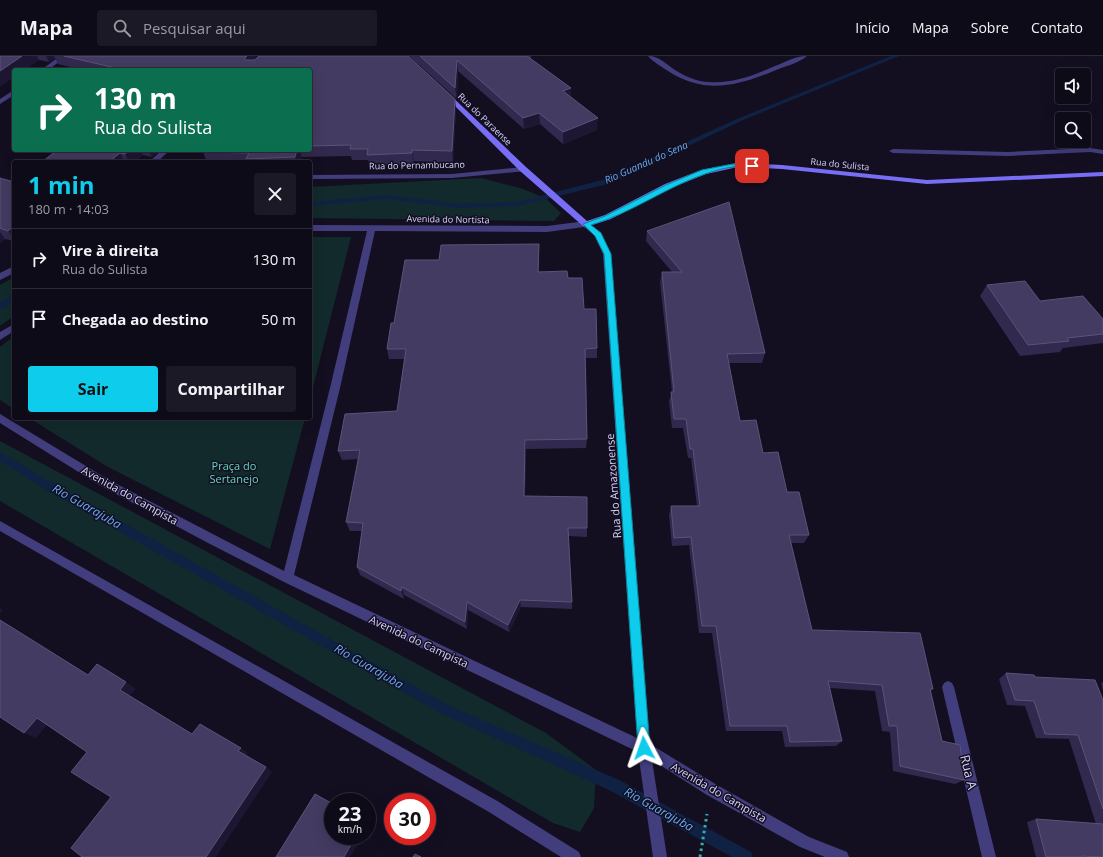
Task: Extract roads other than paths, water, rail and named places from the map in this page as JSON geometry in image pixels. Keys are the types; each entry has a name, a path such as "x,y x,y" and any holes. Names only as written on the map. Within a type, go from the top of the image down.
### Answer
{"street":[{"path":"47,68 64,56"},
{"path":"650,56 684,78 695,82 715,85 733,82 802,56"},
{"name":"Rua do Paraense","path":"439,87 524,169 575,214"},
{"path":"0,102 12,93"},
{"path":"892,151 1008,154 1090,150 1103,152"},
{"path":"156,160 164,152"},
{"name":"Rua do Sulista","path":"586,224 608,218 668,186 704,172 738,165 782,167 927,182 1103,174"},
{"name":"Rua do Pernambucano","path":"312,177 452,176 524,169"},
{"name":"Rua do Amazonense","path":"575,214 598,235 607,254 644,748 660,857"},
{"name":"Avenida do Nortista","path":"312,228 506,230 547,229 586,224"},
{"path":"288,578 335,388 372,228"},
{"path":"0,276 12,270"},
{"path":"0,337 12,328"},
{"name":"Avenida do Campista","path":"0,418 105,483 288,578 644,748 712,790 805,842 842,857"},
{"path":"0,526 494,807 574,857"},
{"name":"Rua A","path":"948,687 989,857"}],"waterway":[{"name":"Rio Guandu do Sena","path":"312,204 386,197 458,206 517,204 605,182 739,120 896,56"},
{"name":"Rio Guandu do Sena","path":"0,306 12,300"},
{"name":"Rio Guarajuba","path":"0,456 59,492 444,709 614,785 746,857"}],"park label":[{"name":"Praça do Sertanejo","path":"234,471"}]}
